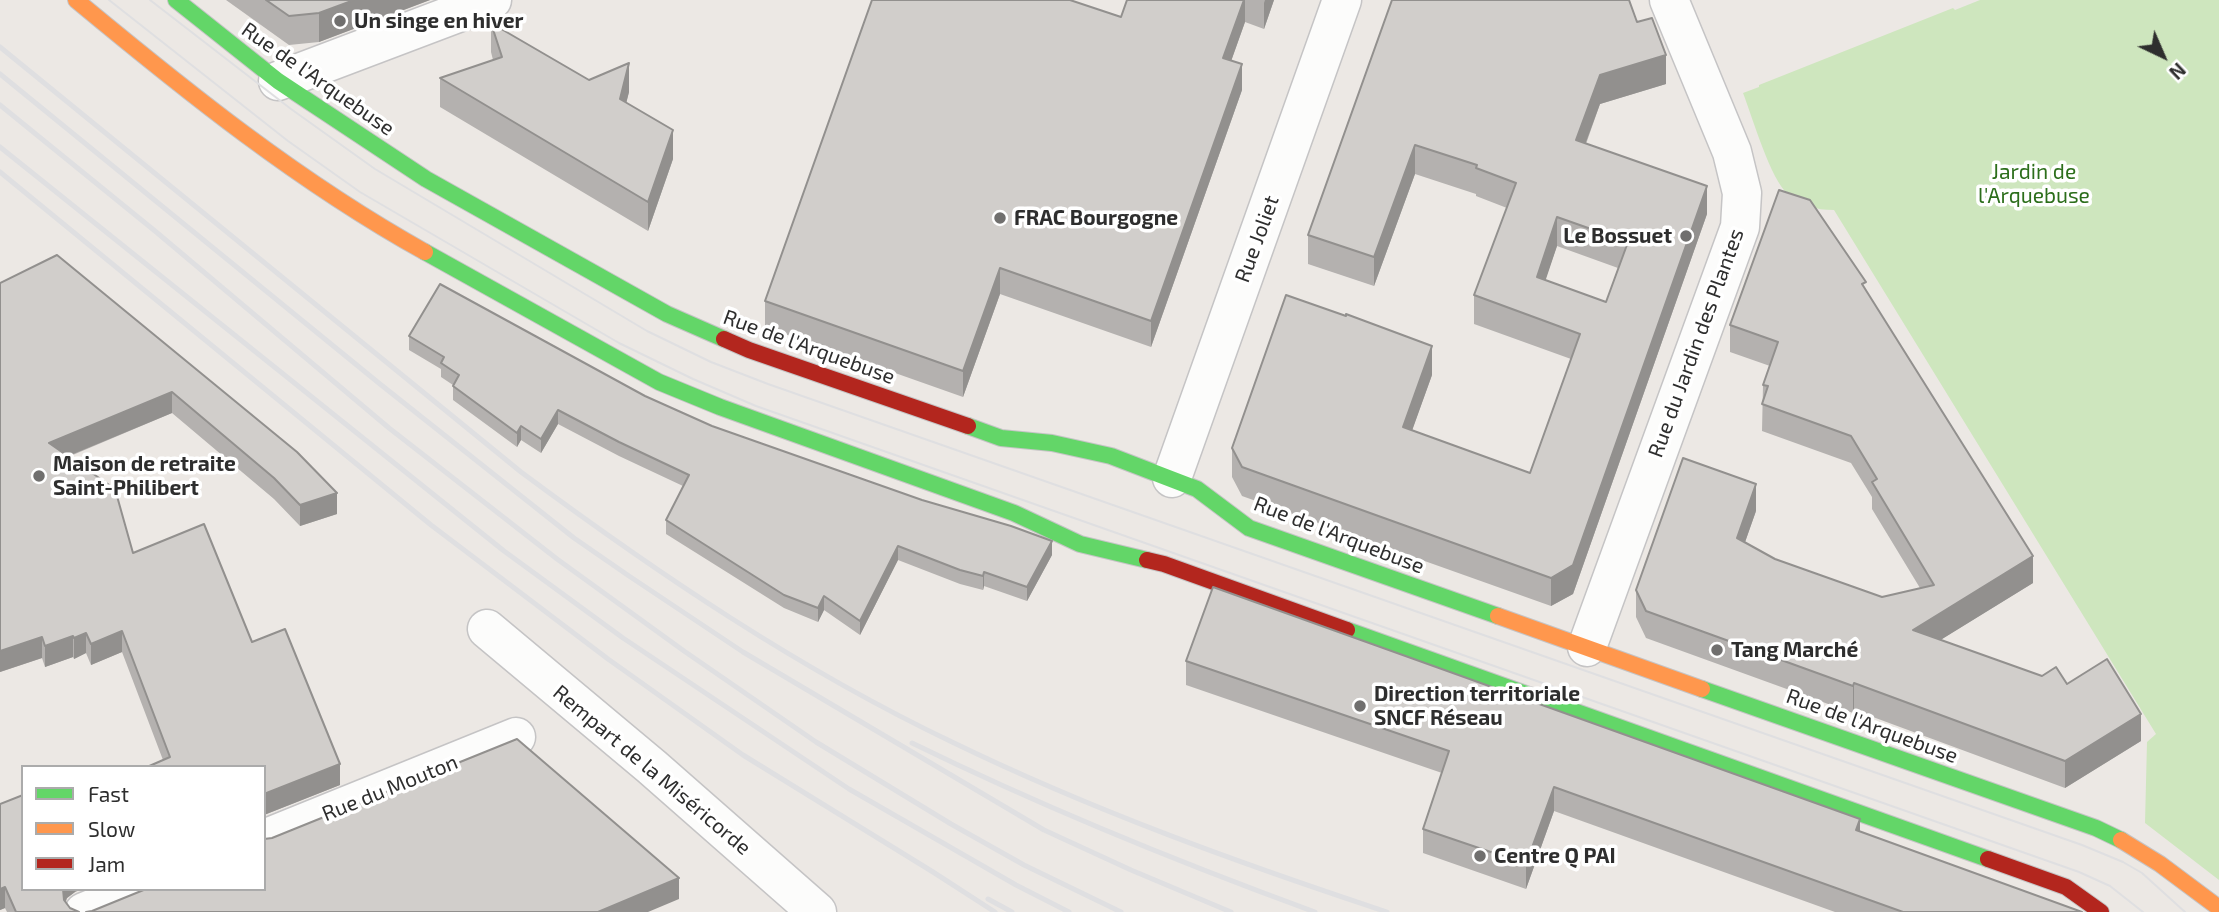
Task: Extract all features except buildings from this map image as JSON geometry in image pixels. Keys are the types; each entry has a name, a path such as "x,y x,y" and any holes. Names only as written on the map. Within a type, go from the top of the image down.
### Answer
{"main road":[{"path":"75,0 152,63 298,173 388,231 659,382 720,407 1014,513 1080,544 1164,564 2066,887 2101,912"},
{"name":"Rue de l'Arquebuse","path":"176,0 278,81 426,179 667,314 749,350 1001,438 1052,443 1111,456 1197,489 1249,528 2096,828 2153,858 2219,908"}],"street":[{"path":"278,81 492,0"},
{"name":"Rue Joliet","path":"1172,478 1342,0"},
{"name":"Rue du Jardin des Plantes","path":"1587,647 1740,227 1742,193 1732,152 1670,0"},
{"name":"Rempart de la Miséricorde","path":"487,629 652,767 817,912"},
{"name":"Rue du Mouton","path":"266,838 516,737"},
{"path":"83,912 135,891"}],"green space":[{"name":"Jardin de l'Arquebuse","path":"1980,0 2219,0 2219,880 2145,823 2147,742 2156,734 1834,210 1804,204 1782,187 1769,162 1743,93 1953,8 1955,10"}],"tram line":[{"path":"109,0 288,141 360,192 619,343 693,379 756,406 2079,872 2110,886 2143,912"},
{"path":"150,0 291,109 375,169 647,331 711,362 2082,845 2142,873 2185,912"}],"railway":[{"path":"0,47 521,472 624,547 730,618 895,714 1005,767 1166,834 1387,912"},
{"path":"0,74 380,384 574,538 629,576 743,652 1044,830 1231,912"},
{"path":"0,105 389,428 557,559 684,651 816,742 951,824 1024,865 1121,912"},
{"path":"0,147 504,551 623,638 849,789 1016,885 1069,912"},
{"path":"0,172 431,525 608,659 743,755 995,912"},
{"path":"912,743 1111,833 1315,912"},
{"path":"988,899 1012,912"}],"traffic: fast":[{"path":"176,0 278,81 426,179 667,314 724,339"},
{"path":"425,252 659,382 720,407 1014,513 1080,544 1147,560"},
{"path":"968,426 1001,438 1052,443 1111,456 1197,489 1249,528 1498,616"},
{"path":"1347,630 1988,859"},
{"path":"1702,689 2096,828 2121,840"}],"traffic: slow":[{"path":"76,0 202,102 288,166 378,225 425,252"},
{"path":"1498,616 1702,689"},
{"path":"2121,840 2160,864 2219,908"}],"traffic: jam":[{"path":"724,339 968,426"},
{"path":"1147,560 1347,630"},
{"path":"1988,859 2066,887 2101,912"}],"place":[{"name":"Un singe en hiver","path":"340,21"},
{"name":"FRAC Bourgogne","path":"1000,218"},
{"name":"Le Bossuet","path":"1686,236"},
{"name":"Maison de retraite Saint-Philibert","path":"39,476"},
{"name":"Tang Marché","path":"1717,650"},
{"name":"Direction territoriale SNCF Réseau","path":"1360,706"},
{"name":"Centre Q PAI","path":"1480,856"}]}
